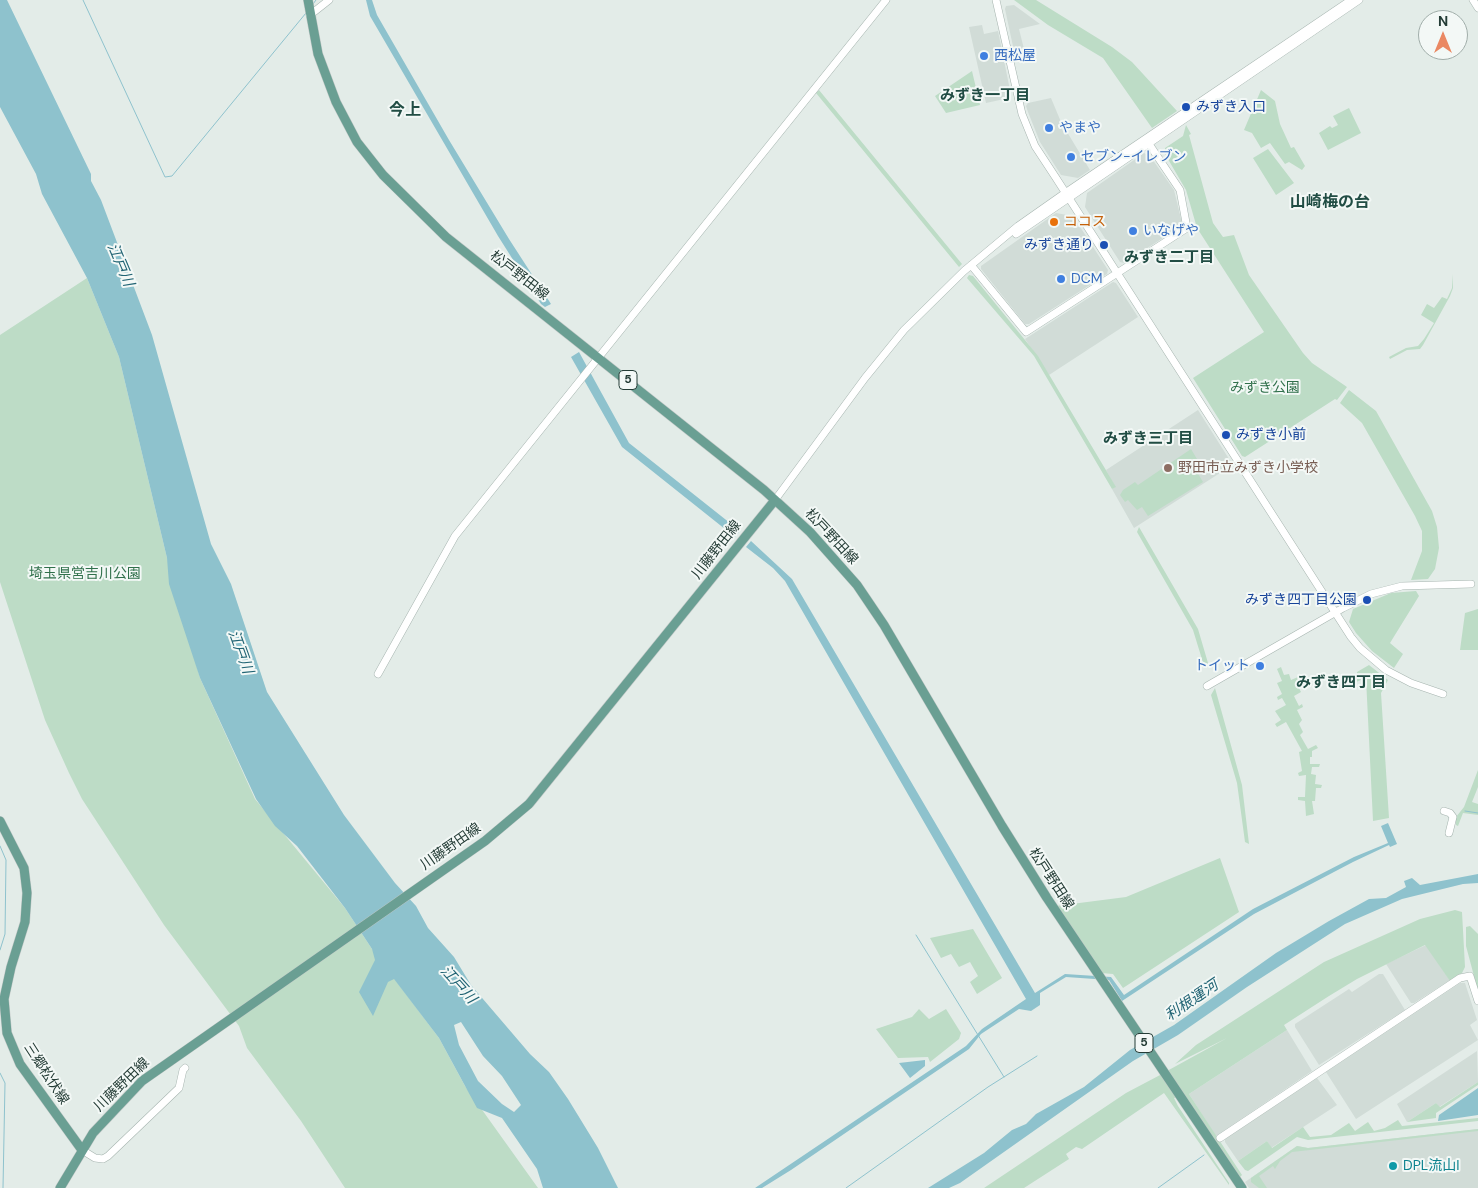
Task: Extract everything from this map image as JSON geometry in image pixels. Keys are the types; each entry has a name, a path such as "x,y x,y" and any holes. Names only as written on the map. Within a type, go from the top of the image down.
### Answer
{"main road":[{"name":"松戸野田線","path":"308,0 318,54 336,102 358,142 383,175 446,237 775,500 834,557 868,601 1047,898 1242,1188"},
{"name":"川藤野田線","path":"82,1150 93,1133 128,1094 164,1064 496,833 538,794 775,500"},
{"name":"三郷松伏線","path":"0,821 24,868 27,893 25,922 11,967 4,999 7,1033 20,1064 82,1150"},
{"path":"60,1188 82,1150"}],"street":[{"path":"310,16 329,0"},
{"path":"378,674 455,536 886,0"},
{"path":"996,0 1022,114 1035,146 1067,196 1360,648 1386,670 1411,684 1443,694"},
{"path":"1067,196 1351,0"},
{"path":"775,500 866,376 904,330 934,298 970,265 1009,234 1149,144 1359,0"},
{"path":"1473,0 1478,8"},
{"path":"970,265 1026,332 1187,228 1180,190 1149,144"},
{"path":"1207,686 1335,612 1371,594 1393,587 1471,584"},
{"path":"1444,811 1450,813 1453,817 1448,833"},
{"path":"1220,1138 1460,978 1470,976 1478,1001"},
{"path":"82,1150 95,1158 103,1159 108,1156 179,1088 185,1068"}],"shaded area":[{"path":"1014,5 1040,24 1019,29 1024,49 1014,51 1005,9 1006,6"},
{"path":"982,25 984,34 998,31 1011,95 1009,98 986,103 969,27"},
{"path":"1051,98 1061,122 1090,170 1078,178 1061,175 1040,142 1028,112 1026,106 1028,103"},
{"path":"1144,153 1150,156 1174,190 1182,223 1180,227 1124,263 1120,262 1085,207 1087,193"},
{"path":"1056,213 1073,216 1108,270 1107,274 1029,324 1025,324 981,269 981,266"},
{"path":"1113,282 1116,283 1138,317 1049,375 1025,339"},
{"name":"野田市立みずき小学校","path":"1198,410 1231,462 1231,466 1134,528 1112,489 1115,487 1106,470"},
{"path":"1426,945 1450,980 1414,1003 1411,1003 1386,964"},
{"path":"1379,974 1383,974 1405,1010 1319,1065 1295,1027 1295,1024 1349,989 1352,992"},
{"path":"1460,983 1465,983 1477,1020 1470,1025 1478,1040 1356,1119 1326,1072"},
{"path":"1287,1030 1312,1071 1216,1136 1189,1094"},
{"path":"1477,1051 1478,1082 1439,1107 1436,1103 1407,1122 1397,1104"},
{"path":"1317,1078 1337,1105 1271,1148 1267,1141 1238,1161 1225,1142 1225,1139"},
{"name":"DPL流山I","path":"1478,1129 1478,1188 1249,1188 1245,1182 1297,1146 1308,1148"}],"green space":[{"path":"1014,0 1036,0 1112,47 1132,62 1177,111 1152,128 1103,58 1048,25"},
{"path":"972,71 980,105 946,113 935,96"},
{"path":"819,90 962,264 959,267 816,93"},
{"path":"1261,90 1275,101 1280,124 1291,148 1294,147 1305,166 1302,170 1289,162 1285,164 1270,143 1261,148 1252,133 1244,130"},
{"path":"1349,108 1361,133 1328,150 1319,133 1330,126 1332,128 1338,125 1333,116"},
{"name":"みずき公園","path":"1186,125 1191,134 1189,135 1213,223 1223,237 1234,235 1249,275 1303,353 1312,363 1347,387 1337,400 1335,399 1245,457 1242,456 1193,378 1264,332 1197,228 1186,190 1165,154 1165,148 1183,136"},
{"path":"1268,149 1294,183 1276,195 1253,158"},
{"path":"1453,274 1453,288 1450,296 1423,345 1420,349 1407,350 1390,359 1389,357 1406,348 1418,346 1424,339 1434,323 1421,315 1427,304 1434,308 1442,297 1447,299 1452,288"},
{"path":"969,275 973,276 1038,356 1116,487 1112,489 1034,356 967,278"},
{"name":"埼玉県営吉川公園","path":"87,278 119,357 167,558 200,678 255,799 345,908 372,949 439,1038 465,1086 538,1188 345,1188 301,1121 247,1048 239,1026 164,925 82,799 69,773 45,720 0,582 0,335"},
{"path":"1349,390 1376,411 1432,511 1437,527 1439,548 1435,569 1428,579 1411,580 1422,551 1422,531 1362,423 1340,403"},
{"path":"1191,449 1197,459 1197,472 1203,482 1148,516 1142,507 1137,510 1128,500 1125,502 1120,495 1123,490 1135,482 1138,485"},
{"path":"1139,527 1198,629 1208,663 1205,669 1193,630 1137,532"},
{"path":"1416,591 1419,596 1390,643 1403,654 1394,668 1372,651 1349,622 1353,609 1391,593"},
{"path":"1478,609 1478,650 1460,650 1465,613"},
{"path":"1369,665 1388,680 1381,693 1389,818 1373,821 1366,678 1356,682 1357,672"},
{"path":"1281,667 1284,675 1289,674 1291,680 1298,677 1299,680 1296,682 1301,692 1294,696 1299,706 1302,704 1303,707 1297,710 1302,720 1299,724 1303,732 1300,735 1308,749 1316,745 1318,748 1312,751 1310,764 1320,764 1319,767 1312,767 1311,774 1316,775 1315,784 1322,785 1321,788 1316,788 1315,801 1312,801 1314,814 1306,816 1305,801 1298,800 1298,797 1305,797 1306,775 1299,776 1298,773 1302,771 1299,752 1302,751 1286,722 1277,727 1275,724 1281,720 1275,711 1286,705 1282,698 1278,700 1277,697 1282,694 1277,683 1282,681 1277,669"},
{"path":"1215,688 1242,785 1249,844 1245,842 1237,783 1211,695"},
{"path":"1478,770 1478,787 1472,802 1478,804 1478,815 1463,813 1458,826 1456,825 1456,817 1464,807"},
{"path":"1220,858 1239,912 1123,988 1113,974 1101,973 1056,906 1126,897"},
{"path":"1455,910 1462,912 1465,967 1462,973 1450,981 1425,945 1357,979 1329,996 1284,1025 1287,1030 1189,1094 1242,1175 1239,1178 1167,1071 1227,1038 1175,1064 1196,1045 1324,962 1420,919"},
{"path":"1470,926 1478,934 1478,991 1466,946 1466,927"},
{"path":"973,929 1002,978 977,994 970,982 978,976 970,962 959,967 951,954 941,958 930,938"},
{"path":"919,1009 929,1019 946,1009 961,1033 959,1039 930,1062 928,1057 898,1058 876,1029 912,1017"},
{"path":"1162,1074 1177,1097 1174,1098 1178,1106 1229,1185 1164,1093 1082,1149 1076,1147 1066,1154 1069,1159 1024,1188 984,1188 1126,1093"},
{"path":"1478,1082 1478,1085 1436,1113 1436,1118 1407,1122 1436,1103 1440,1107"},
{"path":"1478,1118 1478,1121 1308,1140 1297,1137 1248,1171 1238,1161 1267,1141 1272,1148 1303,1127 1310,1137 1331,1135 1349,1123 1355,1131 1368,1122 1374,1131 1385,1128 1398,1120 1402,1126"},
{"path":"1478,1129 1478,1131 1292,1152 1280,1161 1275,1169 1273,1166 1259,1176 1267,1188 1259,1188 1251,1182 1251,1178 1297,1146 1308,1148"}],"water":[{"name":"江戸川","path":"0,0 7,0 91,174 91,181 101,200 152,335 211,544 231,584 267,692 344,815 395,883 416,906 428,928 454,957 471,985 530,1054 549,1072 598,1148 618,1188 543,1188 537,1169 502,1118 477,1108 439,1038 394,979 388,982 373,1016 359,992 375,960 372,949 345,908 297,846 275,826 256,799 200,678 169,584 167,558 119,357 87,278 42,194 36,174 0,107","holes":["461,1022 483,1056 502,1076 521,1105 514,1112 502,1104 478,1081 459,1045 454,1025"]},
{"path":"366,0 372,0 377,15 449,140 551,304 545,307 541,304 498,236 370,16"},
{"path":"579,352 629,443 740,531 735,537 622,447 571,357"},
{"path":"751,541 792,579 1035,993 1065,974 1111,977 1124,995 1253,909 1354,857 1388,843 1381,826 1388,823 1397,844 1390,847 1389,845 1353,862 1254,914 1122,1001 1109,980 1066,977 1040,993 1040,1005 1031,1011 1019,1009 981,1034 969,1049 791,1170 762,1188 755,1188 966,1046 982,1029 1026,999 785,581 773,568 746,547"},
{"path":"1478,874 1478,883 1463,884 1402,899 1345,924 1247,987 1178,1035 1133,1061 960,1183 949,1188 928,1188 984,1153 1012,1130 1026,1124 1036,1114 1084,1087 1130,1050 1174,1025 1276,953 1329,921 1369,899 1386,898 1406,887 1404,881 1412,878 1420,885"},
{"path":"925,1060 925,1066 910,1078 899,1063"},
{"path":"1478,1088 1478,1115 1438,1121 1439,1115"}],"waterway":[{"path":"83,0 165,177 172,176 306,13"},
{"path":"313,4 316,0"},
{"path":"1465,811 1478,813"},
{"path":"0,846 6,860 5,934 0,950"},
{"path":"916,935 1004,1077"},
{"path":"846,1188 988,1087 1037,1056"},
{"path":"0,1073 5,1083 3,1188"},
{"path":"1158,1188 1204,1155"}],"place":[{"name":"西松屋","path":"984,56"},
{"name":"みずき入口","path":"1186,107"},
{"name":"やまや","path":"1049,128"},
{"name":"セブン-イレブン","path":"1071,157"},
{"name":"ココス","path":"1054,222"},
{"name":"いなげや","path":"1133,231"},
{"name":"みずき通り","path":"1104,245"},
{"name":"DCM","path":"1061,279"},
{"name":"みずき小前","path":"1226,435"},
{"name":"野田市立みずき小学校","path":"1168,468"},
{"name":"みずき四丁目公園","path":"1367,600"},
{"name":"トイット","path":"1260,666"},
{"name":"DPL流山I","path":"1393,1166"}],"district":[{"name":"みずき一丁目","path":"985,96"},
{"name":"今上","path":"405,111"},
{"name":"山崎梅の台","path":"1330,203"},
{"name":"みずき二丁目","path":"1169,258"},
{"name":"みずき三丁目","path":"1148,439"},
{"name":"みずき四丁目","path":"1341,683"}],"water label":[{"name":"利根運河","path":"1192,1001"}]}
